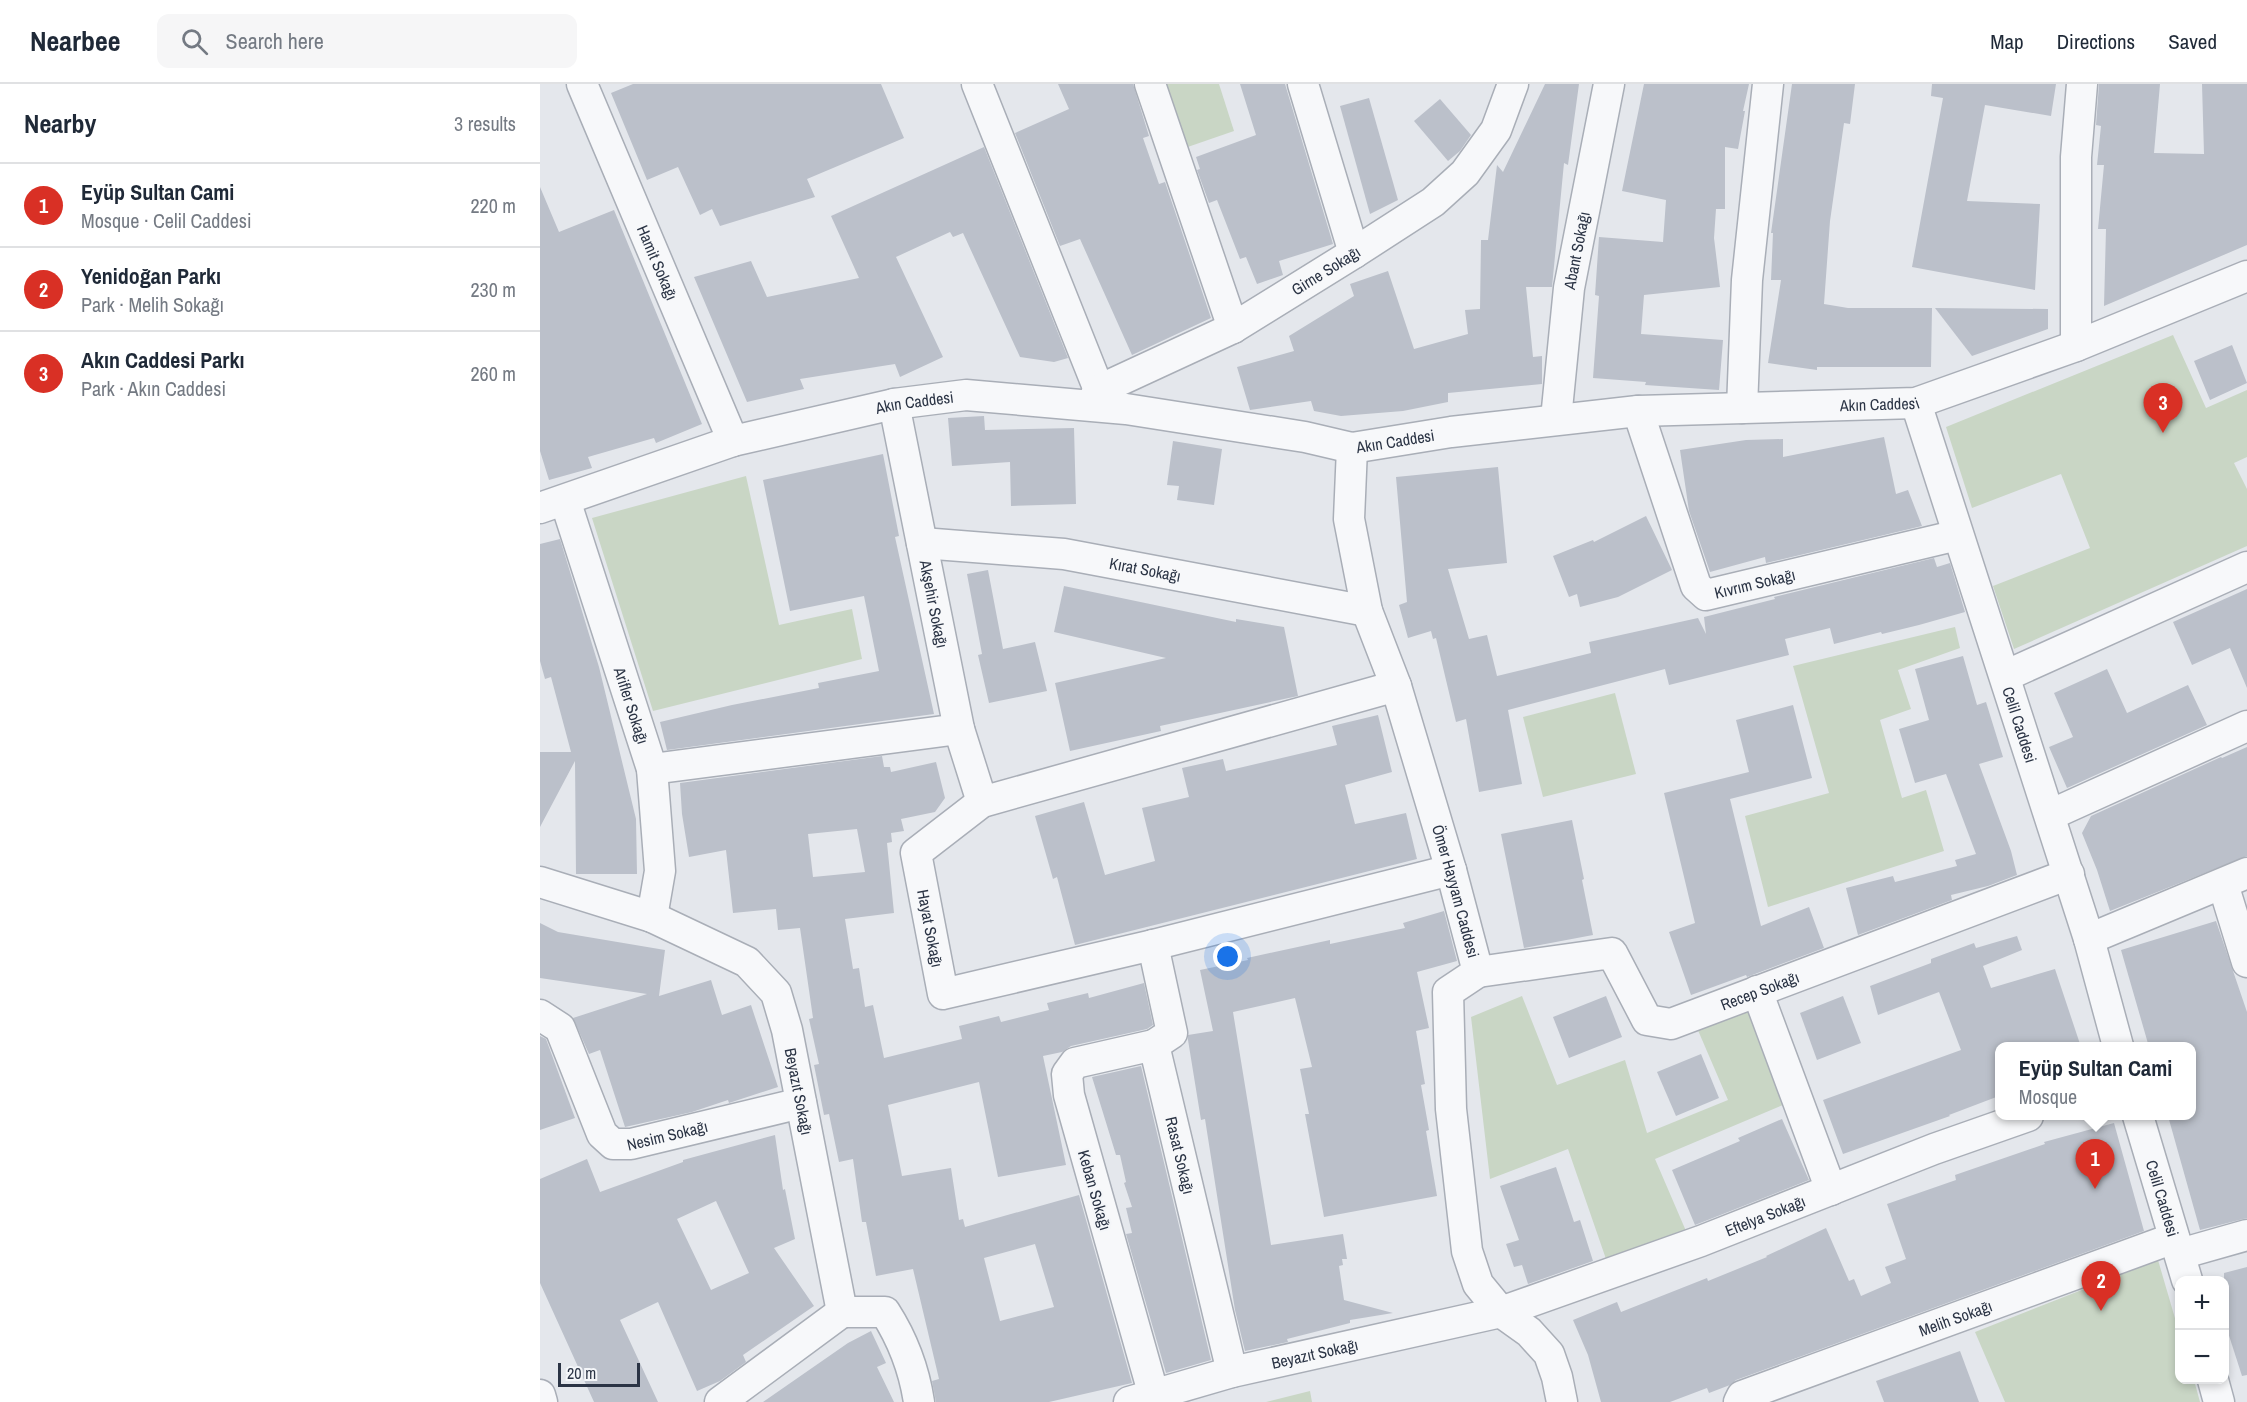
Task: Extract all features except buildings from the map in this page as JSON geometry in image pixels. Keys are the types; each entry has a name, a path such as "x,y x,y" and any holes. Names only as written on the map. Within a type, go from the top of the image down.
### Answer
{"street":[{"name":"Hamit Sokağı","path":"582,84 733,441"},
{"path":"977,84 1095,397"},
{"path":"1150,84 1233,328"},
{"path":"1303,84 1354,253"},
{"name":"Girne Sokağı","path":"1095,397 1233,328 1433,202 1465,173 1496,130 1513,84"},
{"name":"Abant Sokağı","path":"1556,419 1569,288 1609,84"},
{"path":"1742,408 1747,280 1768,84"},
{"path":"2076,346 2076,157 2082,84"},
{"name":"Akın Caddesi","path":"553,504 733,441 894,404 966,395 1095,397 1305,436 1352,448 1450,432 1638,411 1916,403 2076,346 2247,276"},
{"name":"Celil Caddesi","path":"1916,403 2090,939 2117,1042"},
{"name":"Akşehir Sokağı","path":"894,404 959,729 982,802"},
{"name":"Kıvrım Sokağı","path":"1638,411 1696,586 1706,595 1958,535"},
{"name":"Ömer Hayyam Caddesi","path":"1352,448 1349,519 1367,611 1396,686 1479,972 1448,992 1451,1109 1467,1251 1478,1284 1501,1312 1529,1332 1549,1354 1562,1402"},
{"name":"Arifler Sokağı","path":"553,504 652,769 660,871 652,918"},
{"name":"Kırat Sokağı","path":"922,543 1064,554 1367,611"},
{"path":"2005,676 2247,567"},
{"name":"Hayat Sokağı","path":"1396,686 982,802 916,853 943,994 1153,945 1451,870"},
{"path":"2050,815 2247,726"},
{"path":"652,769 959,729"},
{"name":"Recep Sokağı","path":"1479,972 1612,953 1647,1020 1671,1024 2069,874"},
{"path":"2090,939 2235,879 2247,962"},
{"name":"Beyazıt Sokağı","path":"540,882 652,918 747,962 776,993 787,1030 842,1312"},
{"path":"1153,945 1172,1033 1154,1045"},
{"path":"1757,991 1831,1190"},
{"name":"Nesim Sokağı","path":"540,1015 560,1028 602,1134 613,1144 631,1144 801,1103"},
{"name":"Rasat Sokağı","path":"1154,1045 1232,1372"},
{"name":"Keban Sokağı","path":"1142,1399 1068,1095 1066,1074 1075,1063 1154,1045"},
{"name":"Eftelya Sokağı","path":"1501,1312 1701,1242 1934,1149 2017,1120"},
{"name":"Celil Caddesi","path":"2139,1120 2180,1258"},
{"name":"Melih Sokağı","path":"1739,1402 1742,1396 2247,1235"},
{"path":"720,1402 842,1312 885,1312 899,1333 915,1377 919,1402"},
{"name":"Beyazıt Sokağı","path":"1142,1399 1232,1372 1501,1312"},
{"path":"2214,1384 2219,1402"},
{"path":"540,1395 542,1402"}],"green space":[{"path":"1157,84 1219,84 1234,131 1179,150"},
{"path":"2173,335 2206,408 2247,390 2247,457 2234,463 2247,489 2247,546 2014,649 1993,586 2090,548 2061,474 1972,508 1946,427"},
{"path":"746,476 779,625 852,609 862,659 653,711 592,518"},
{"path":"1955,627 1960,648 1898,670 1911,709 1880,720 1902,798 1926,790 1944,851 1768,907 1745,816 1829,793 1793,666"},
{"path":"1615,693 1636,774 1543,797 1523,717"},
{"path":"1522,996 1557,1085 1625,1060 1647,1133 1728,1100 1697,1028 1748,1011 1783,1105 1655,1159 1686,1231 1606,1259 1568,1149 1490,1179 1471,1017"},
{"path":"2158,1260 2175,1318 2175,1384 2195,1384 2200,1402 2005,1402 1975,1332"},
{"path":"1310,1391 1312,1402 1266,1402"}],"place":[{"name":"Akın Caddesi Parkı","path":"2163,433"},
{"name":"Eyüp Sultan Cami","path":"2095,1189"},
{"name":"Yenidoğan Parkı","path":"2101,1311"}]}
